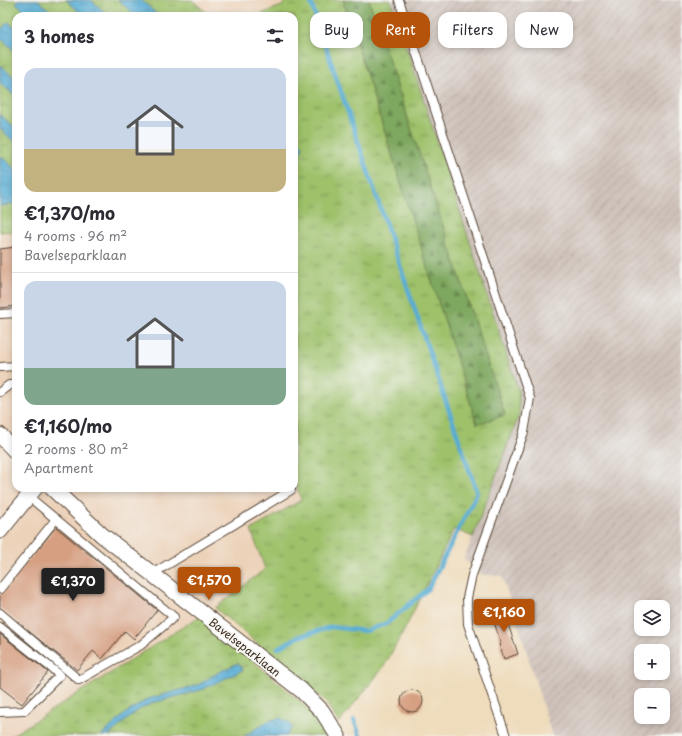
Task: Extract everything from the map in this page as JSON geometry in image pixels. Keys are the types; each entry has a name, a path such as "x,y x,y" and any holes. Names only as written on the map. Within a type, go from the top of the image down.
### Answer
{"street":[{"path":"0,435 12,448"},
{"path":"0,531 32,492"},
{"name":"Bavelseparklaan","path":"56,492 102,535 301,690 322,711 338,736"}],"lane":[{"path":"399,0 530,398 524,432 472,575 467,598 468,624 506,736"},
{"path":"0,314 12,313"},
{"path":"0,367 12,366"},
{"path":"0,392 9,385 12,385"},
{"path":"0,613 79,680 141,645 174,617 56,519 32,492"},
{"path":"152,574 288,492"},
{"path":"0,589 56,519"},
{"path":"0,627 60,675 24,712 0,712"}],"shaded area":[{"path":"191,0 288,0 290,7 272,12 200,12"},
{"path":"390,0 682,0 682,736 552,736 502,576 482,575 464,559 519,415 519,393 406,48 430,48 430,12 394,12"},
{"path":"0,221 12,221 12,492 298,492 298,462 324,538 11,736 0,736"}],"green space":[{"path":"0,0 192,0 206,12 12,12 12,231 0,232"},
{"path":"283,0 343,0 347,12 310,12 310,48 358,48 477,423 505,415 385,48 407,48 519,393 519,415 473,537 454,529 405,629 383,668 339,723 324,700 215,608 265,569 251,530 301,500 298,491 298,12 266,12 284,5"},
{"path":"343,0 369,0 373,12 371,12 371,48 385,48 505,415 477,424 358,48 363,48 363,12 347,12"},
{"path":"369,0 391,0 395,12 373,12"},
{"path":"200,616 302,703 319,721 329,736 11,736"}],"water":[{"path":"18,0 38,0 52,12 26,12 16,3"},
{"path":"66,0 91,0 104,12 80,12"},
{"path":"118,0 141,0 154,12 132,12"},
{"path":"8,22 12,26 12,48 0,38 0,31"},
{"path":"0,65 12,76 12,94 0,83"},
{"path":"0,115 12,125 12,140 0,129"},
{"path":"298,141 303,146 298,158"},
{"path":"0,155 12,166 12,204 0,206"},
{"path":"238,663 243,670 201,690 152,703 137,711 108,736 101,736 126,713 148,699 198,685 219,672"},
{"path":"280,718 289,722 292,728 286,736 244,736 271,720"}],"building":[{"path":"12,248 12,306 0,308 0,249"},
{"path":"56,527 157,610 134,639 125,631 102,659 93,651 77,670 0,608 0,595"},
{"path":"502,606 518,654 504,659 499,644 501,643 490,610"},
{"path":"0,634 48,672 22,704 0,687"},
{"path":"412,690 420,693 423,701 420,709 412,712 404,709 401,701 404,693"}],"waterway":[{"path":"278,648 298,637 331,627 366,631 387,623 428,589 477,493 310,0"},
{"path":"354,720 360,736"}]}
